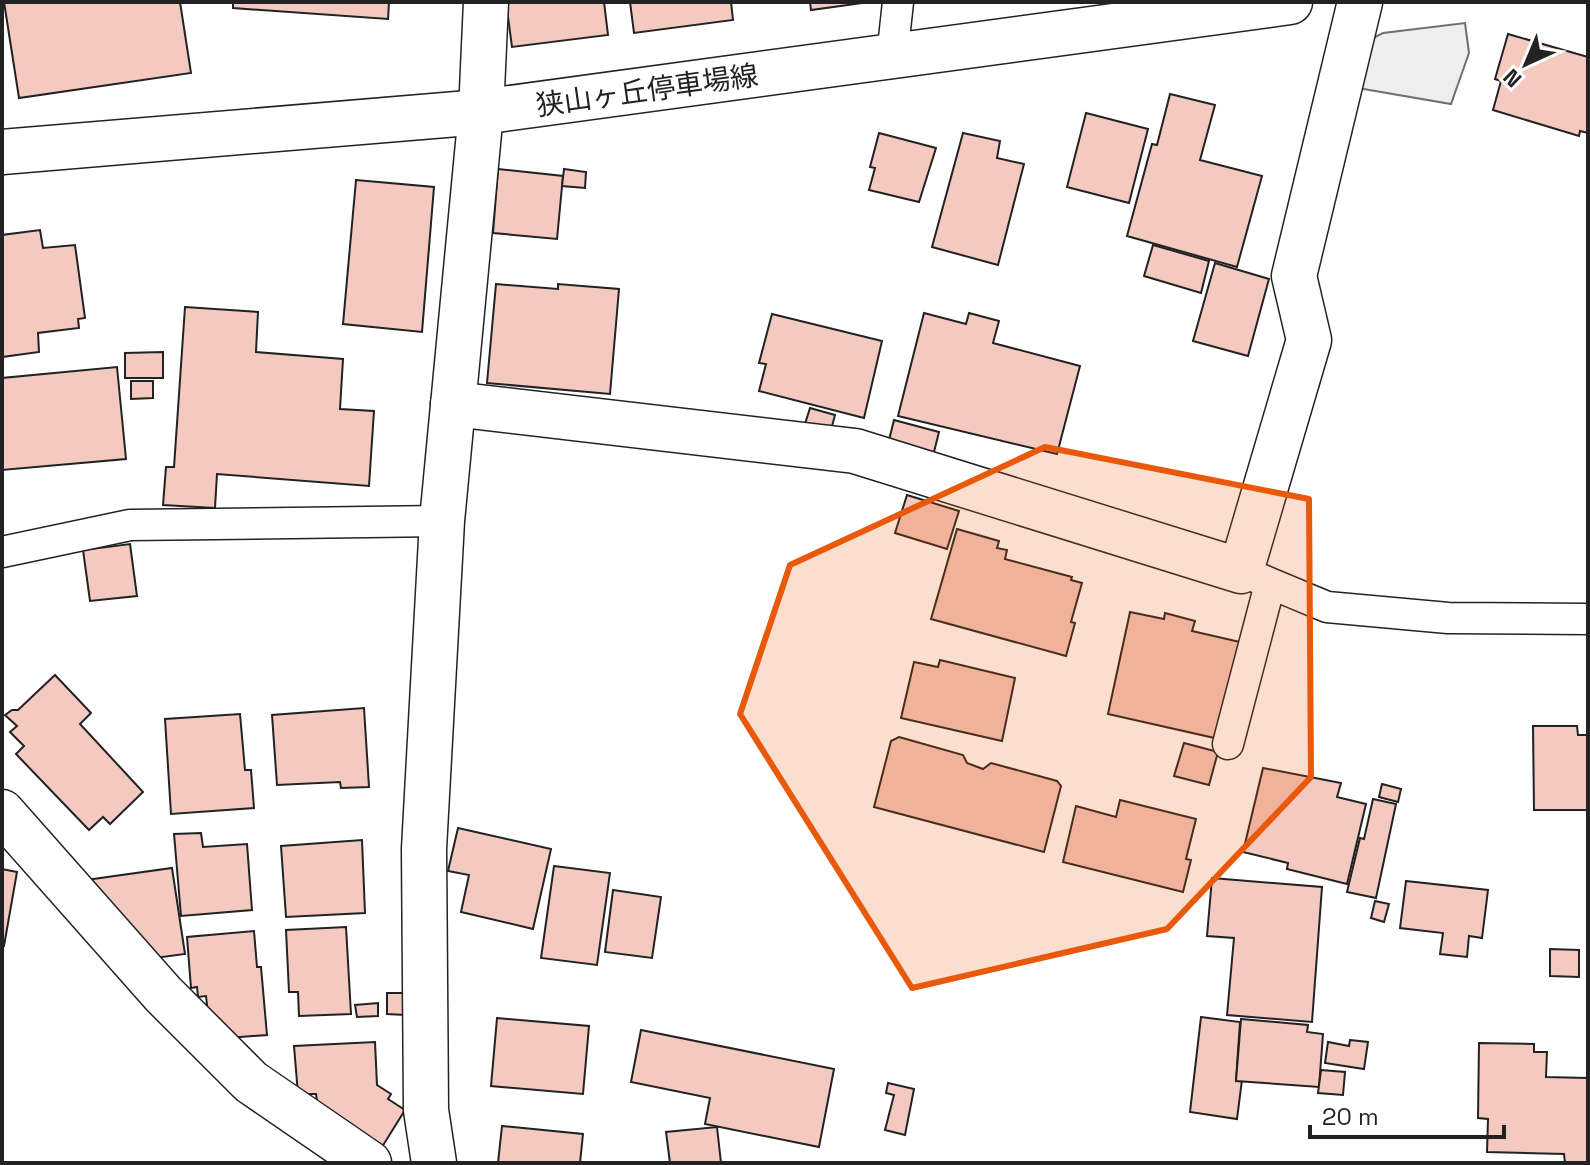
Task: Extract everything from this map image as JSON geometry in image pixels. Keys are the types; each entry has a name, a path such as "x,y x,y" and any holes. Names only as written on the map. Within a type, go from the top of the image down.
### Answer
{"street":[{"path":"434,1163 426,1110 424,849 442,521 481,112 486,2"},
{"name":"狭山ヶ丘停車場線","path":"2,152 481,112 1290,2"},
{"path":"453,404 855,451 1256,578 1309,340 1294,276 1360,2"},
{"path":"2,812 163,994 251,1082 369,1163"}],"lane":[{"path":"892,57 898,2"},
{"path":"2,552 130,525 442,521"},
{"path":"1228,744 1256,578 1327,607 1448,618 1588,619"}],"highlighted area":[{"path":"1045,447 1309,499 1311,777 1167,929 912,988 740,714 790,565"}],"shaded area":[{"path":"1465,23 1469,53 1451,104 1346,86 1363,43 1383,33"}],"building":[{"path":"4,2 180,2 191,73 19,98"},
{"path":"233,2 389,2 388,19 233,8"},
{"path":"506,2 604,2 608,35 512,47"},
{"path":"630,2 731,2 733,20 634,33"},
{"path":"810,2 863,2 863,3 811,10"},
{"path":"1508,34 1588,57 1588,133 1580,131 1579,136 1493,110 1501,81 1495,79"},
{"path":"1170,94 1215,105 1200,160 1262,176 1237,267 1127,236 1152,144 1157,145"},
{"path":"1086,113 1148,129 1129,203 1067,187"},
{"path":"879,133 936,148 919,202 869,190 875,168 870,167"},
{"path":"963,133 1000,141 997,158 1024,164 998,265 932,247"},
{"path":"498,169 563,176 557,239 493,233"},
{"path":"564,169 586,172 585,188 562,186"},
{"path":"356,180 434,187 422,332 343,324"},
{"path":"40,230 43,248 75,245 85,318 78,319 79,328 38,333 39,352 2,357 2,235"},
{"path":"1153,245 1209,261 1201,293 1144,276"},
{"path":"1215,263 1269,279 1248,356 1193,341"},
{"path":"496,284 558,289 558,284 619,289 610,394 487,383"},
{"path":"185,307 258,312 256,352 343,359 340,409 374,411 369,486 217,474 215,508 163,505 166,467 174,467"},
{"path":"924,313 966,324 969,313 999,321 993,343 1080,366 1057,454 898,416"},
{"path":"772,314 882,341 864,418 759,391 766,364 759,363"},
{"path":"163,352 163,378 125,378 125,353"},
{"path":"117,367 126,459 2,470 2,378"},
{"path":"131,381 153,381 153,398 131,399"},
{"path":"810,408 835,415 830,434 804,427"},
{"path":"894,420 939,432 933,456 888,444"},
{"path":"907,495 959,511 947,549 895,533"},
{"path":"957,529 999,541 997,548 1007,550 1005,559 1072,577 1071,580 1082,583 1066,656 931,619"},
{"path":"130,544 137,596 90,601 83,550"},
{"path":"1130,612 1164,619 1165,613 1195,621 1192,631 1240,642 1219,739 1108,714"},
{"path":"940,660 1015,678 1002,741 901,718 914,662 938,667"},
{"path":"55,675 91,713 80,724 143,792 110,824 103,817 89,830 16,754 24,746 10,732 17,726 5,715 18,710"},
{"path":"364,708 369,787 341,788 340,782 277,785 272,715"},
{"path":"240,714 245,770 251,770 254,808 171,814 165,719"},
{"path":"1533,726 1577,726 1578,735 1588,735 1588,810 1534,810"},
{"path":"899,737 963,755 967,763 983,769 991,763 1057,781 1061,786 1044,852 874,807 891,741"},
{"path":"1184,743 1218,752 1209,785 1174,776"},
{"path":"1263,768 1341,783 1337,797 1366,804 1347,884 1287,869 1288,863 1243,852"},
{"path":"1382,784 1401,789 1398,802 1379,797"},
{"path":"1373,799 1396,804 1376,898 1347,892"},
{"path":"1120,800 1196,819 1186,859 1191,860 1183,892 1063,862 1076,806 1116,817"},
{"path":"458,828 551,849 533,929 461,912 469,875 448,871"},
{"path":"201,833 203,847 247,844 252,910 181,916 174,834"},
{"path":"362,840 365,913 286,917 281,846"},
{"path":"554,866 610,873 597,965 541,958"},
{"path":"172,868 185,954 155,958 86,880"},
{"path":"2,869 17,872 4,946 2,946"},
{"path":"1212,878 1322,887 1312,1022 1227,1015 1234,938 1207,936"},
{"path":"1406,881 1488,890 1482,938 1469,936 1467,957 1440,954 1443,933 1400,928"},
{"path":"613,890 661,897 652,958 605,952"},
{"path":"1375,901 1389,904 1384,922 1371,918"},
{"path":"346,927 351,1014 299,1016 298,992 289,992 286,930"},
{"path":"254,931 257,967 261,967 267,1035 227,1038 209,1022 206,996 198,997 197,987 191,988 187,937"},
{"path":"1550,949 1579,950 1579,977 1550,976"},
{"path":"387,993 405,993 405,1015 387,1014"},
{"path":"378,1003 378,1016 357,1017 355,1005"},
{"path":"1201,1017 1240,1022 1236,1081 1242,1080 1237,1119 1190,1112"},
{"path":"497,1018 589,1026 583,1094 491,1086"},
{"path":"1241,1019 1308,1025 1307,1032 1323,1034 1319,1087 1236,1081"},
{"path":"641,1030 834,1069 819,1147 705,1124 710,1098 631,1082"},
{"path":"1350,1040 1368,1042 1364,1069 1325,1063 1328,1042 1349,1046"},
{"path":"375,1042 377,1085 391,1094 388,1099 405,1110 382,1147 318,1108 316,1094 298,1094 294,1046"},
{"path":"1479,1043 1534,1044 1534,1052 1547,1052 1546,1077 1588,1078 1588,1163 1565,1163 1564,1154 1487,1152 1488,1119 1478,1118"},
{"path":"1321,1070 1345,1072 1343,1095 1318,1093"},
{"path":"888,1083 914,1089 905,1135 885,1130 894,1095 886,1093"},
{"path":"502,1126 583,1134 580,1163 498,1163"},
{"path":"717,1127 721,1163 670,1163 666,1132"}]}
